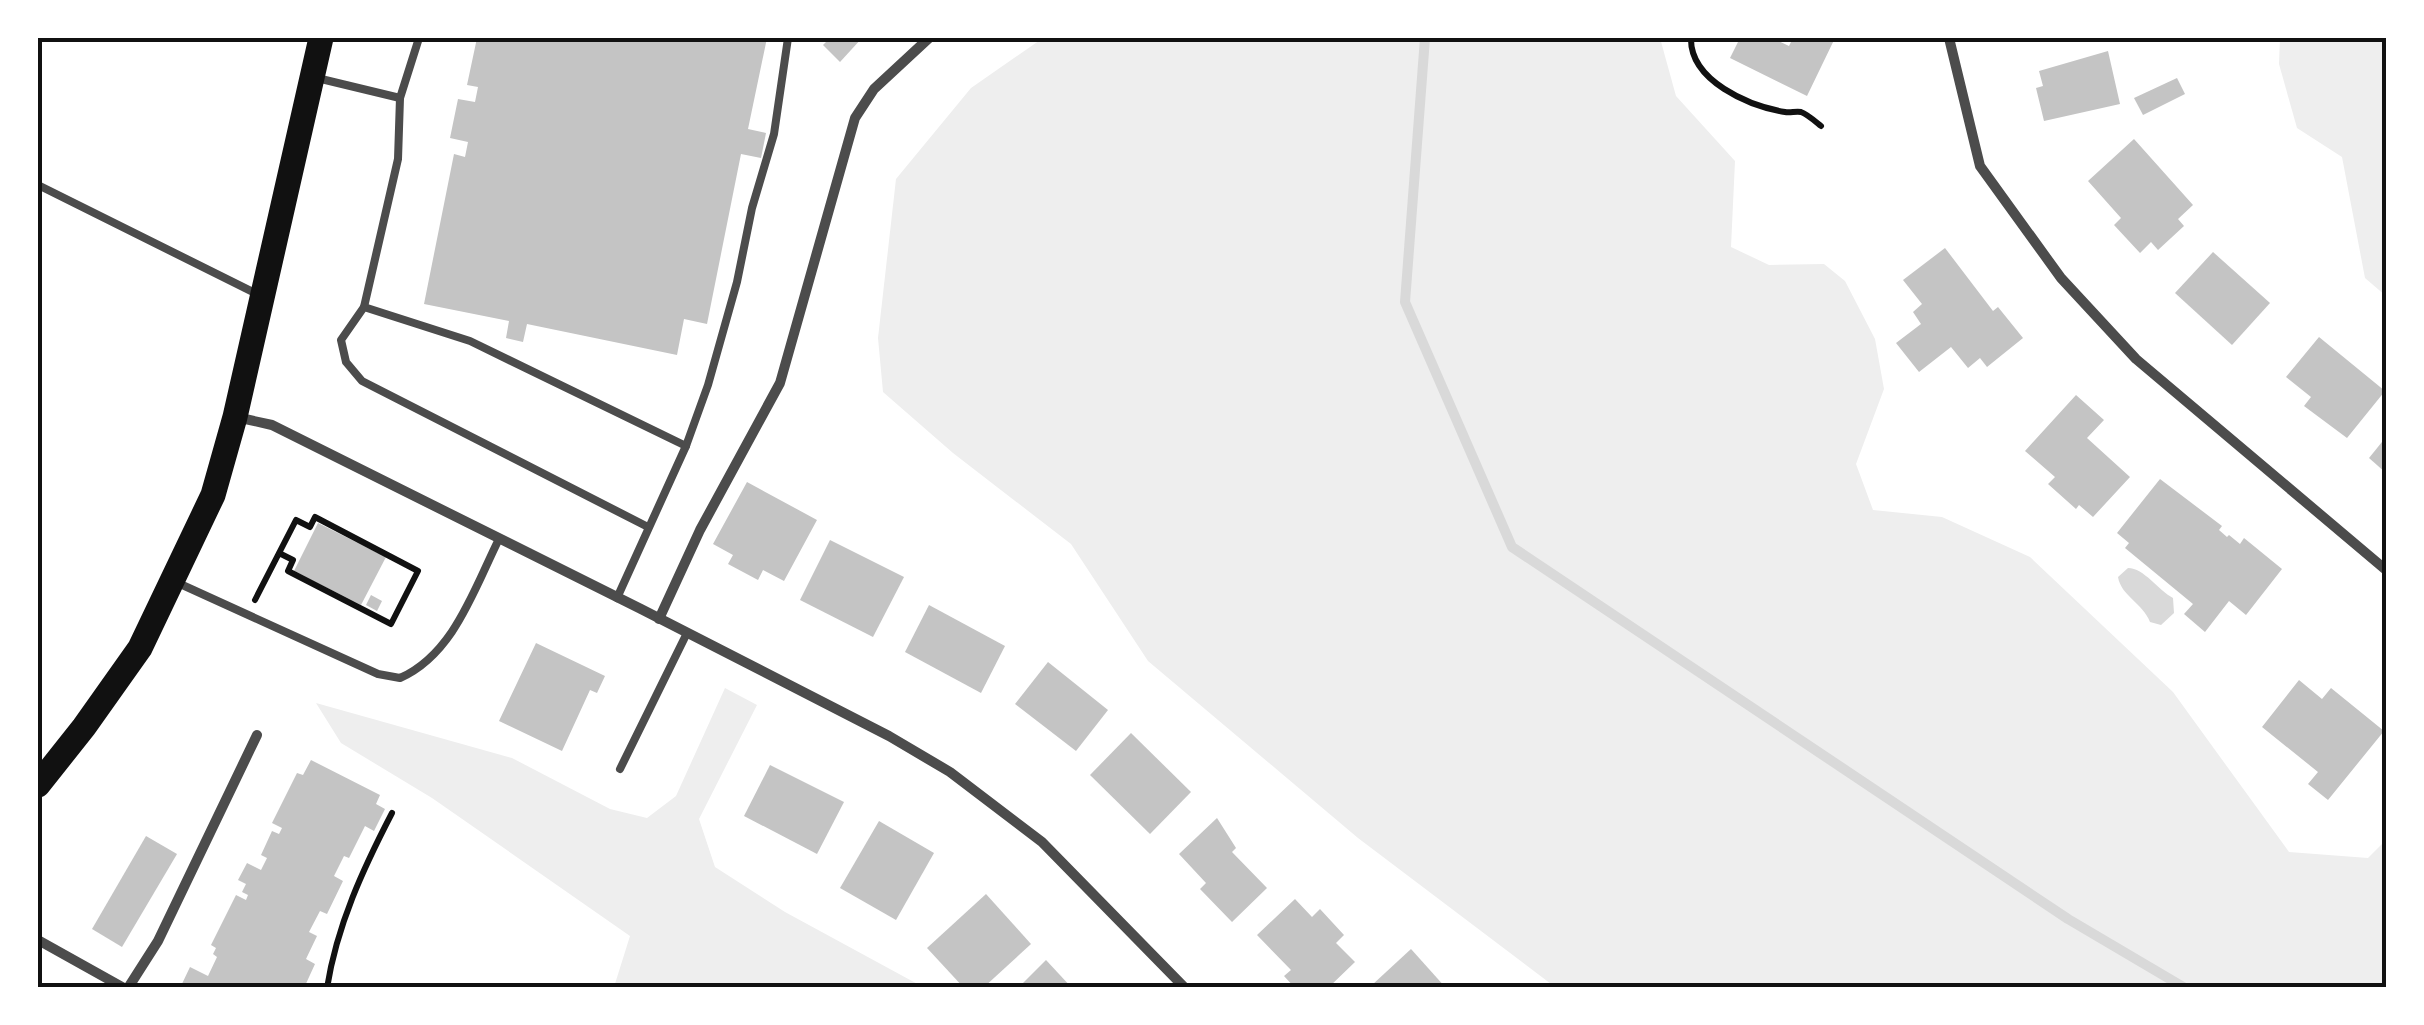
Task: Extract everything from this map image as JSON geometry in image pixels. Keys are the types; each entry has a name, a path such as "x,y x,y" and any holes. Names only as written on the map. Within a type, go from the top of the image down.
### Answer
{"main road":[{"path":"38,785 140,648 213,496 236,417 321,38"}],"street":[{"path":"660,619 700,530 780,383 855,118 874,89 928,38"},
{"path":"1949,38 1980,166 2061,278 2128,351 2386,570"},
{"path":"236,417 272,425 660,619 950,772 1042,842 1185,988"},
{"path":"38,940 126,988 158,941 258,734"}],"lane":[{"path":"419,38 400,98 398,159 364,307 341,340 346,362 362,381 648,526"},
{"path":"617,598 686,446 708,385 774,134 788,38"},
{"path":"312,77 400,98"},
{"path":"38,185 263,297"},
{"path":"364,307 470,341 686,446"},
{"path":"174,581 378,674 400,678 432,659 447,640 500,539"},
{"path":"620,769 687,633"}],"path":[{"path":"1691,38 1690,44 1706,74 1736,97 1786,112 1801,112 1821,126"},
{"path":"248,614 296,520 310,527 315,517 418,570 391,624 288,571 293,560 279,554"},
{"path":"327,988 333,948 364,867 392,813"}],"shaded area":[{"path":"1043,38 1660,38 1676,96 1735,161 1731,247 1769,265 1824,264 1845,281 1875,339 1884,389 1856,464 1873,510 1942,517 2030,557 2173,692 2289,852 2368,858 2386,840 2386,987 1555,987 1358,838 1148,661 1071,544 953,453 883,392 878,338 896,179 971,88"},
{"path":"2280,38 2386,38 2386,296 2365,278 2342,157 2297,128 2279,64"},
{"path":"2128,568 2140,572 2173,598 2174,613 2161,625 2150,622 2120,584 2118,577"},
{"path":"725,688 757,705 699,819 715,867 785,912 923,987 614,987 630,936 432,798 341,743 316,703 512,758 610,809 647,818 676,796"}],"building":[{"path":"477,38 767,38 748,129 766,133 761,158 741,154 707,324 684,319 677,355 527,324 523,342 506,338 509,321 424,304 454,154 465,157 468,142 450,138 458,99 475,102 478,87 467,85"},
{"path":"830,38 862,38 840,62 823,45"},
{"path":"1740,38 1772,38 1789,46 1793,38 1835,38 1807,96 1730,58"},
{"path":"2108,51 2120,104 2044,121 2036,88 2043,86 2039,71"},
{"path":"2177,78 2185,94 2143,115 2134,98"},
{"path":"2134,139 2193,205 2178,219 2184,226 2158,250 2151,242 2140,253 2114,225 2121,218 2088,181"},
{"path":"1945,248 1993,311 1998,307 2023,338 1987,367 1980,358 1968,368 1951,347 1919,372 1896,343 1921,324 1913,312 1922,304 1903,280"},
{"path":"2213,252 2270,303 2232,345 2175,293"},
{"path":"2319,337 2385,391 2347,438 2304,406 2311,397 2286,377"},
{"path":"2076,395 2104,420 2087,438 2130,477 2093,517 2079,505 2076,509 2048,484 2055,477 2025,451"},
{"path":"2386,437 2386,473 2369,458"},
{"path":"2160,479 2222,526 2219,530 2227,537 2240,544 2244,538 2282,569 2246,615 2229,601 2205,632 2184,614 2193,604 2125,548 2129,543 2117,533"},
{"path":"747,482 817,520 784,581 763,570 758,580 728,564 733,555 713,544"},
{"path":"318,523 386,557 361,605 294,571"},
{"path":"830,540 904,577 873,637 800,600"},
{"path":"371,595 382,601 377,611 366,605"},
{"path":"929,605 1005,646 981,693 905,652"},
{"path":"536,643 605,676 597,693 590,690 562,751 499,721"},
{"path":"1048,662 1108,710 1076,751 1015,704"},
{"path":"2299,680 2322,699 2331,688 2384,731 2328,800 2308,784 2318,772 2262,727"},
{"path":"1131,733 1191,792 1150,834 1090,775"},
{"path":"311,760 380,795 376,804 385,809 374,831 365,826 349,858 344,856 334,876 343,881 327,914 320,911 309,932 317,936 306,959 315,964 304,988 180,988 190,967 208,976 217,957 213,954 216,948 211,945 236,895 246,900 248,895 242,892 246,884 238,880 247,863 261,870 267,858 261,855 272,831 279,834 282,828 272,823 297,773 303,775"},
{"path":"770,765 844,802 817,854 744,816"},
{"path":"1217,818 1236,848 1232,852 1267,888 1232,922 1200,889 1206,883 1179,854"},
{"path":"879,821 934,853 896,920 840,888"},
{"path":"146,836 177,854 122,947 92,929"},
{"path":"986,894 1031,944 983,988 964,988 927,948"},
{"path":"1295,899 1312,917 1320,909 1344,935 1336,943 1355,962 1328,988 1295,988 1284,976 1291,970 1257,935"},
{"path":"1411,949 1446,988 1372,985"},
{"path":"1046,960 1072,988 1018,988"}],"waterway":[{"path":"1425,38 1405,302 1512,547 2068,919 2185,988"}]}
